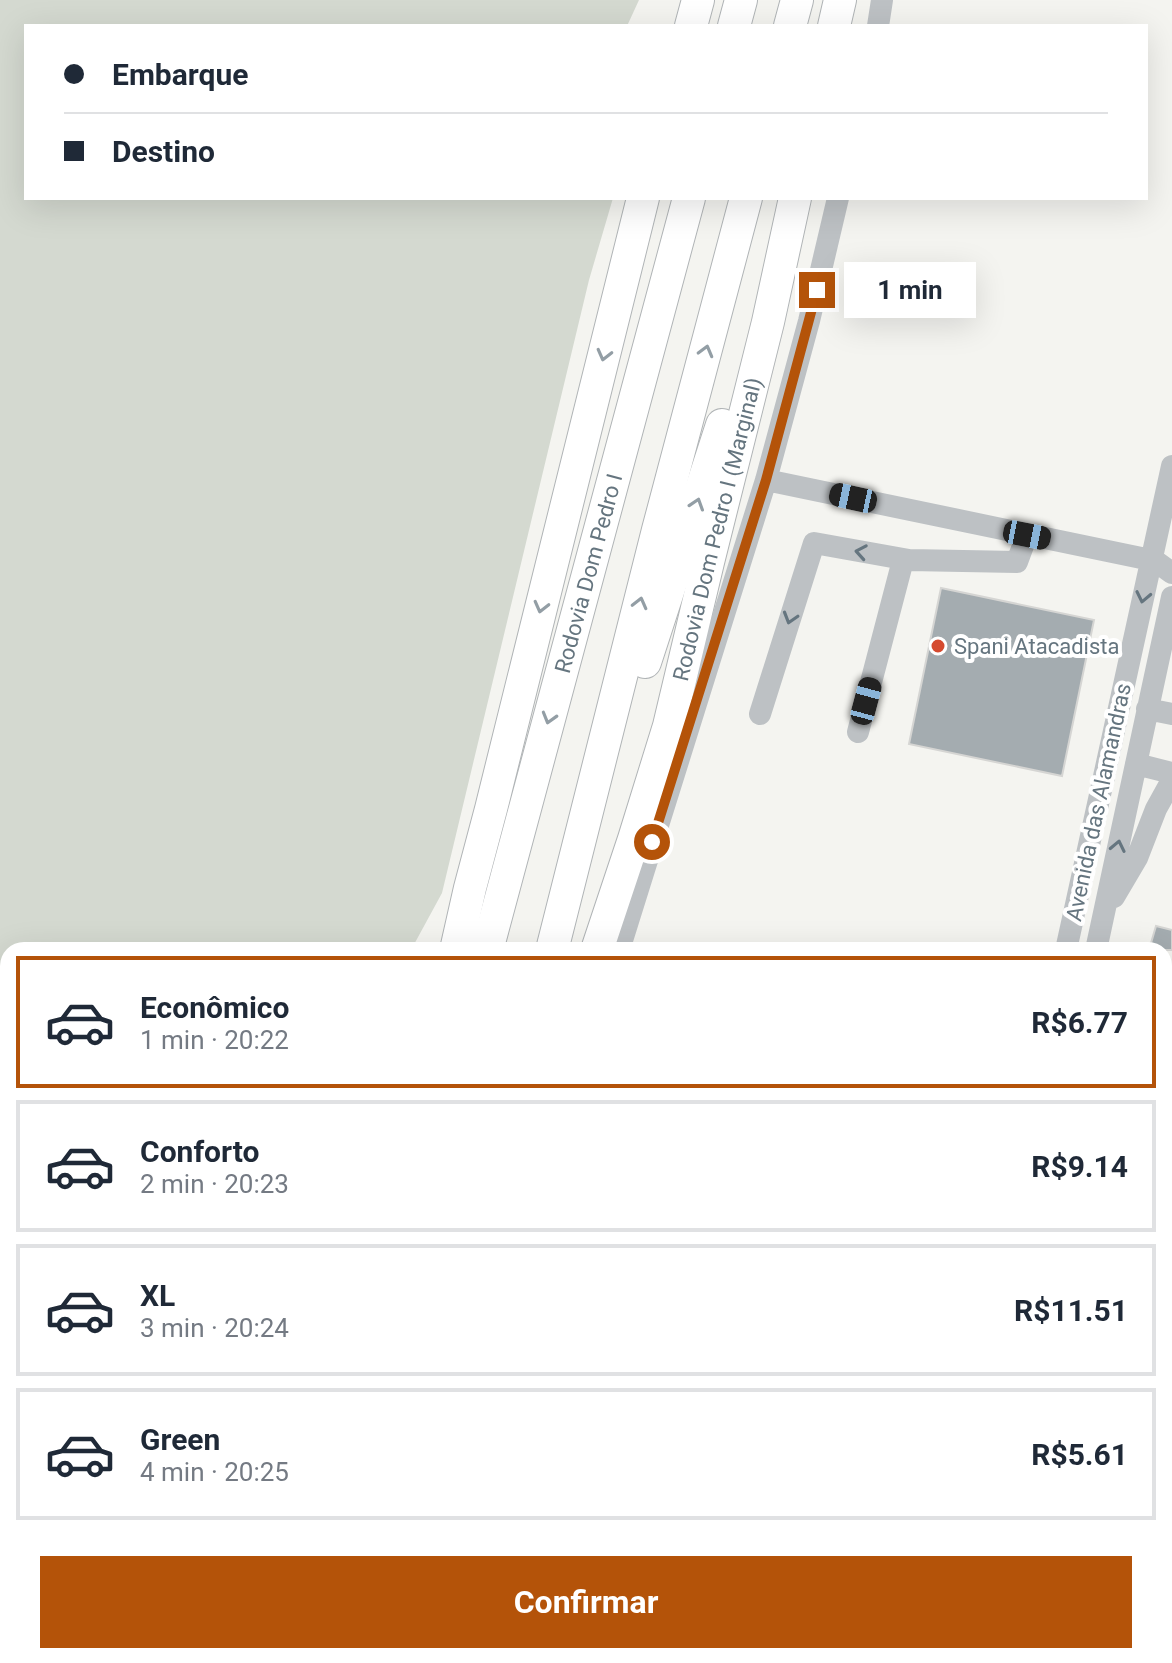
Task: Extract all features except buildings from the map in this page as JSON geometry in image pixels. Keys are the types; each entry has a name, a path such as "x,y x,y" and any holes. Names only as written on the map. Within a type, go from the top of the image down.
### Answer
{"highway":[{"path":"692,24 698,0"},
{"path":"735,24 741,0"},
{"path":"791,24 797,0"},
{"path":"834,24 840,0"},
{"name":"Rodovia Dom Pedro I","path":"458,942 644,200"},
{"path":"600,535 633,333 645,200"},
{"name":"Rodovia Dom Pedro I","path":"489,942 688,200"},
{"path":"555,937 745,200"},
{"path":"555,937 711,462 791,200"},
{"name":"Rodovia Dom Pedro I (Marginal)","path":"600,942 669,726 768,322 792,200"},
{"path":"440,942 470,888"}],"street":[{"path":"878,24 882,0"},
{"path":"622,942 766,480 838,200"},
{"name":"Avenida das Alamandras","path":"1068,942 1172,466"},
{"path":"766,480 1151,560 1172,573"},
{"path":"760,714 814,543 909,560 1017,562 1027,535"},
{"path":"858,732 902,564 909,560"},
{"name":"Avenida das Alamandras","path":"1098,942 1172,597"},
{"path":"1147,709 1172,714"},
{"path":"1136,764 1172,773"},
{"path":"1104,915 1137,858 1156,809 1172,780"}],"shaded area":[{"path":"0,0 639,0 628,24 24,24 24,200 612,200 589,280 442,893 415,942 0,942"}],"place":[{"name":"Spani Atacadista","path":"938,646"}],"route":[{"path":"652,842 766,480 817,290"}]}
